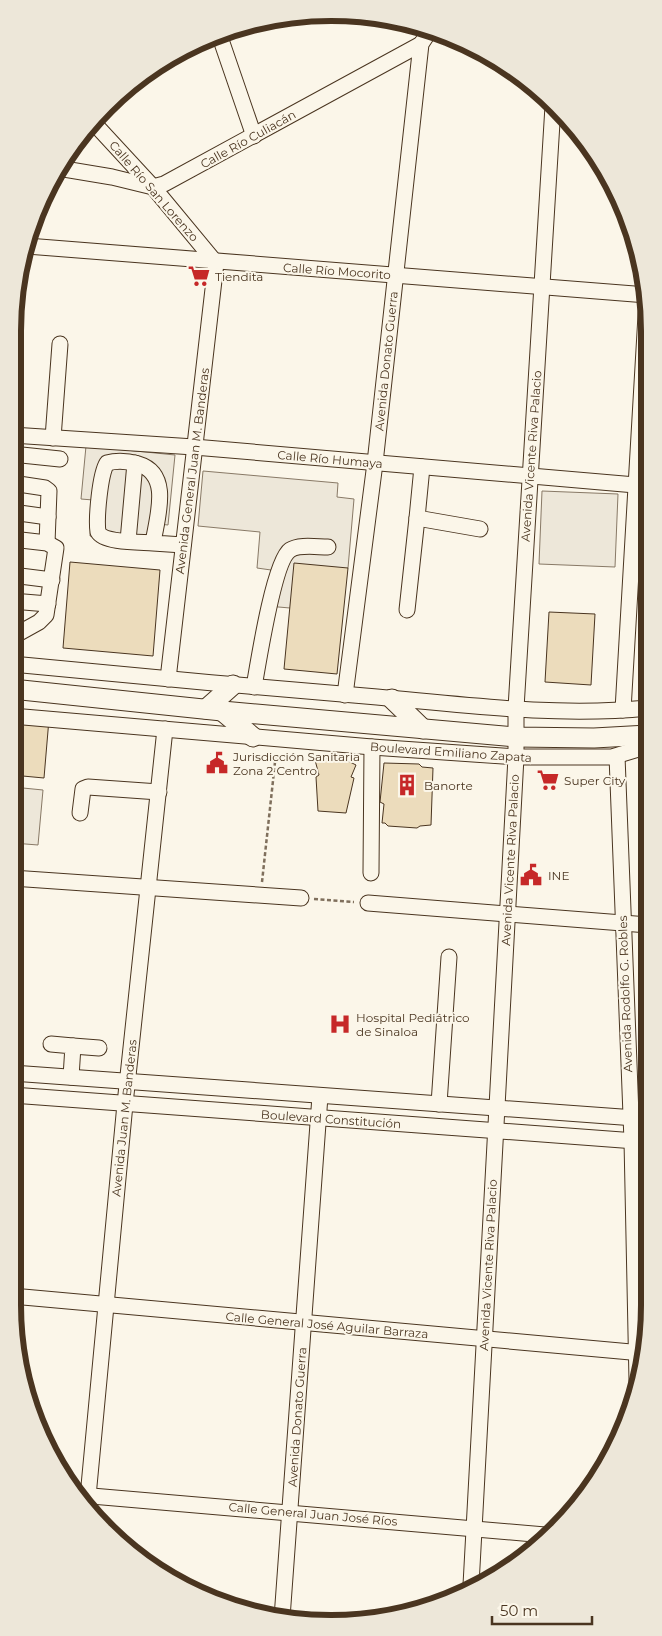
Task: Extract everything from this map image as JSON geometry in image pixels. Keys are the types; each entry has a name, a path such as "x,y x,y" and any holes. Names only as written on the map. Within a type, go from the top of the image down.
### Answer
{"main road":[{"path":"233,685 214,710 253,737"},
{"name":"Boulevard Emiliano Zapata","path":"21,692 516,737 594,738 641,735"},
{"path":"392,699 422,729"}],"street":[{"name":"Avenida Donato Guerra","path":"345,695 375,463 421,44 426,36"},
{"path":"222,41 254,136"},
{"name":"Calle Río Culiacán","path":"153,187 173,181 421,44"},
{"name":"Avenida Vicente Riva Palacio","path":"471,1581 516,757 516,708 552,115"},
{"name":"Calle Río San Lorenzo","path":"98,127 153,187 216,262"},
{"path":"67,169 112,176 153,187"},
{"name":"Calle Río Mocorito","path":"33,247 542,286 639,296"},
{"name":"Avenida General Juan M. Banderas","path":"168,679 216,262"},
{"path":"53,438 60,344"},
{"name":"Calle Río Humaya","path":"21,436 194,447 422,468 641,485"},
{"path":"21,455 60,459"},
{"path":"153,543 159,483 148,467 135,463 112,461 104,468 97,526 102,537 128,541 153,543 183,545"},
{"path":"128,541 135,463"},
{"path":"407,610 422,468"},
{"path":"21,484 45,488 49,491 47,543"},
{"path":"623,710 641,485"},
{"path":"21,513 48,517"},
{"path":"417,518 480,529"},
{"path":"21,540 47,543 56,548 48,604 43,619 21,630"},
{"path":"254,687 266,621 279,570 285,555 297,547 328,548"},
{"path":"21,576 52,580"},
{"path":"21,602 48,604"},
{"path":"21,665 345,695 516,708 623,710 641,709"},
{"name":"Boulevard Emiliano Zapata","path":"21,717 372,747 516,757 568,758 617,756 641,748"},
{"name":"Avenida Juan M. Banderas","path":"85,1495 165,729"},
{"path":"371,873 372,747"},
{"name":"Avenida Rodolfo G. Robles","path":"617,756 638,1346"},
{"path":"80,813 83,789 88,787 159,792"},
{"path":"21,879 301,898"},
{"path":"368,903 641,924"},
{"path":"439,1104 450,957"},
{"path":"51,1044 99,1048"},
{"path":"71,1077 73,1046"},
{"name":"Boulevard Constitución","path":"21,1074 641,1119"},
{"name":"Avenida Donato Guerra","path":"283,1611 320,1096"},
{"name":"Boulevard Constitución","path":"21,1097 641,1142"},
{"name":"Calle General José Aguilar Barraza","path":"21,1297 637,1353"},
{"name":"Calle General Juan José Ríos","path":"90,1499 290,1512 539,1534"}],"path":[{"path":"261,895 277,739"},
{"path":"301,898 368,903"}],"shaded area":[{"path":"86,446 175,455 168,525 159,524 158,535 171,544 90,536 93,500 81,499"},
{"path":"203,471 338,483 337,497 354,499 348,568 290,608 267,606 271,570 257,568 260,532 198,526"},
{"path":"542,491 618,494 615,567 539,564"},
{"path":"21,788 43,790 38,845 21,844"}],"building":[{"path":"70,562 160,570 153,656 63,648"},
{"path":"294,563 348,568 337,674 284,669"},
{"path":"549,612 595,614 591,685 545,682"},
{"path":"21,717 49,719 44,778 21,776"},
{"path":"328,758 346,760 356,765 351,777 354,778 346,813 318,811 316,777 319,775 315,760"},
{"name":"Banorte","path":"384,763 419,764 422,767 433,768 431,825 417,828 388,826 382,823 384,804 380,802"}],"place":[{"name":"Tiendita","path":"199,276"},
{"name":"Jurisdicción Sanitaria Zona 2 Centro","path":"217,763"},
{"name":"Super City","path":"548,780"},
{"name":"Banorte","path":"407,785"},
{"name":"INE","path":"531,875"},
{"name":"Hospital Pediátrico de Sinaloa","path":"340,1024"}]}
